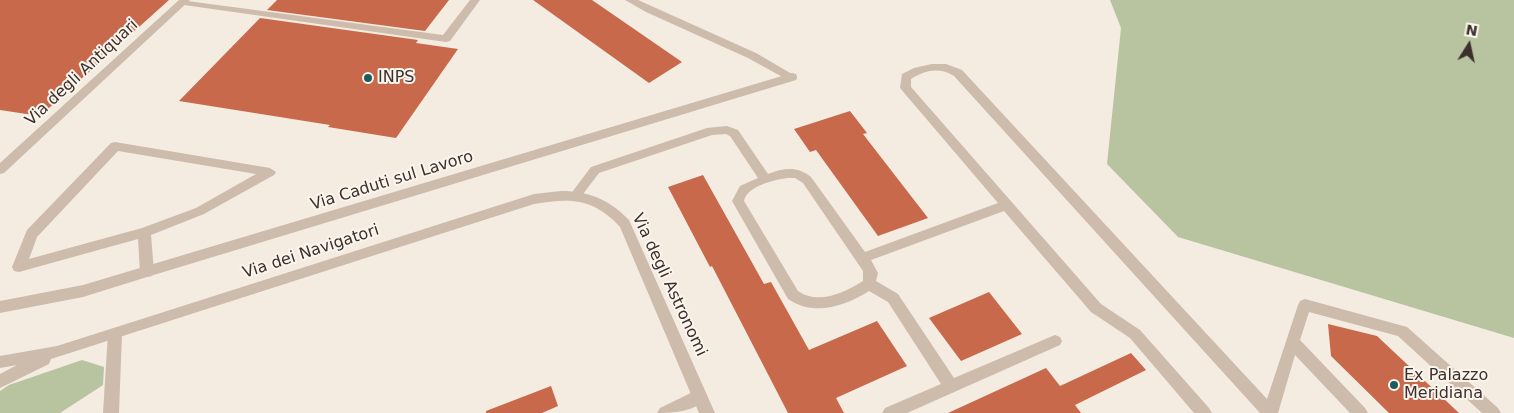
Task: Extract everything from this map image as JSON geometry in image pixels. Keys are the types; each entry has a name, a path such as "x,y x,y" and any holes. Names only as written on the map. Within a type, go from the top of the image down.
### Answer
{"street":[{"path":"185,1 446,39 475,0"},
{"name":"Via Caduti sul Lavoro","path":"0,307 83,291 792,77 763,60 652,12 630,0"},
{"name":"Via degli Antiquari","path":"0,170 185,1"},
{"path":"1204,413 1135,334 1096,308 905,88 906,78 911,74 935,66 952,69 958,73 1270,413"},
{"path":"576,195 595,170 719,130 734,133 766,180"},
{"path":"115,146 270,172 200,211 144,232 19,267 32,234 115,146"},
{"path":"790,173 802,176 807,180 871,273 869,284 825,303 807,304 799,301 788,287 738,201 738,195 742,190 766,180 790,173"},
{"name":"Via dei Navigatori","path":"0,362 57,352 534,199 558,195 576,195"},
{"name":"Via degli Astronomi","path":"576,195 605,205 616,213 625,224 707,413"},
{"path":"862,258 1007,204"},
{"path":"144,232 147,272"},
{"path":"869,284 893,298 951,386"},
{"path":"1270,413 1305,305 1402,331 1493,413"},
{"path":"111,413 115,334"},
{"path":"890,413 1055,341"},
{"path":"1292,342 1360,413"},
{"name":"Via dei Navigatori","path":"0,381 57,352"},
{"path":"665,413 699,396"}],"green space":[{"path":"1110,0 1514,0 1514,338 1178,237 1107,164 1121,28"},
{"path":"82,360 104,367 103,385 60,413 0,413 0,391 9,385"}],"building":[{"path":"0,0 169,0 40,116 0,110"},
{"path":"277,0 449,0 425,31 267,10"},
{"path":"533,0 592,0 682,62 649,83"},
{"name":"INPS","path":"260,18 418,40 416,43 458,49 396,138 328,127 330,125 179,101"},
{"path":"850,111 867,133 863,134 928,218 878,236 816,150 810,152 794,129"},
{"path":"703,175 764,284 771,282 809,350 877,321 907,366 836,398 844,413 788,413 712,266 710,267 668,187"},
{"path":"989,292 1022,334 961,361 929,318"},
{"name":"Ex Palazzo Meridiana","path":"1328,324 1377,336 1459,413 1389,413 1331,356"},
{"path":"1131,353 1146,370 1075,405 1081,413 948,413 1046,368 1060,386"},
{"path":"551,386 558,406 542,413 486,413 486,411"}],"place":[{"name":"INPS","path":"368,78"},
{"name":"Ex Palazzo Meridiana","path":"1394,385"}]}
